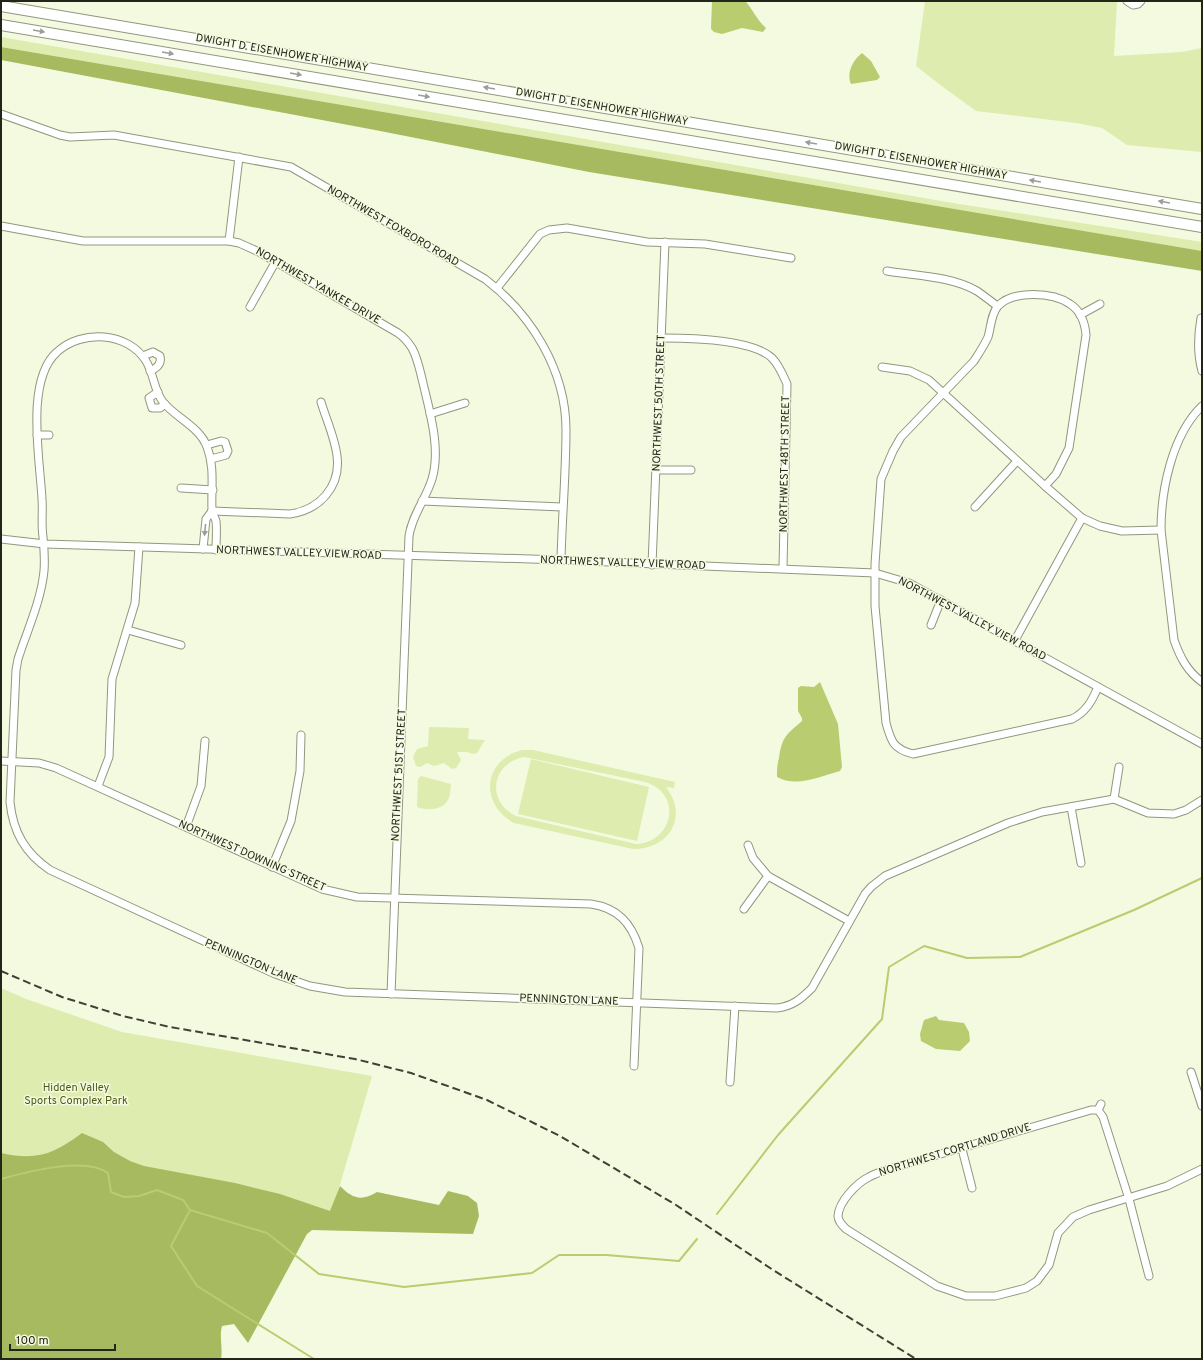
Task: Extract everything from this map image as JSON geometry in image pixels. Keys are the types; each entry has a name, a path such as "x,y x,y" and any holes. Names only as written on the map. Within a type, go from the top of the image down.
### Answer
{"highway":[{"name":"DWIGHT D. EISENHOWER HIGHWAY","path":"1,6 1202,209"},
{"name":"DWIGHT D. EISENHOWER HIGHWAY","path":"1,25 1202,227"}],"street":[{"path":"1127,1 1133,5 1138,4 1141,1"},
{"name":"NORTHWEST FOXBORO ROAD","path":"1,114 65,136 114,135 291,167 485,279 497,288 532,327 548,356 559,384 566,428 561,560"},
{"path":"229,241 239,157"},
{"name":"NORTHWEST YANKEE DRIVE","path":"1,226 83,241 229,241 247,246 276,261 405,339 417,359 430,414 435,446 432,480 410,528 408,557"},
{"path":"497,288 531,243 540,234 549,230 567,228 647,242 705,244 791,258"},
{"name":"NORTHWEST 50TH STREET","path":"652,565 665,242"},
{"path":"250,307 276,261"},
{"path":"886,271 962,284 977,292 997,306"},
{"path":"1045,486 1056,474 1069,448 1086,335 1085,324 1080,315 1070,304 1062,300 1030,294 1013,296 997,306 983,348 974,361 942,392 901,437 886,466 879,494 875,573 875,606 886,723 894,746 904,752 913,754 1072,719 1081,714 1088,707 1098,686"},
{"path":"1080,315 1100,304"},
{"path":"1201,318 1198,349 1202,371"},
{"name":"PENNINGTON LANE","path":"143,356 126,343 105,337 84,338 66,345 57,352 45,368 40,381 37,435 42,499 44,573 17,665 10,802 13,823 25,848 50,870 289,980 329,990 391,994 777,1008 786,1006 801,999 812,988 865,894 885,876 1008,823 1029,816 1114,799"},
{"name":"NORTHWEST 48TH STREET","path":"662,338 705,339 759,350 771,358 781,370 787,384 783,568"},
{"path":"150,371 157,368 160,364 160,356 153,352 143,356 158,392 165,404 199,434 207,445 211,459 213,490 212,511 216,521 216,550"},
{"path":"882,367 920,375 942,392 1082,518 1100,526 1122,531 1161,530"},
{"path":"158,392 149,398 152,408 160,408 165,404"},
{"path":"212,511 290,514 302,512 320,501 335,481 338,466 337,455 321,402"},
{"path":"430,414 465,403"},
{"path":"1202,406 1185,429 1170,464 1165,482 1161,512 1161,530 1174,640 1186,667 1202,682"},
{"path":"37,435 49,435"},
{"path":"207,445 221,441 225,442 227,446 228,451 226,455 211,459"},
{"path":"975,507 1018,461"},
{"path":"657,470 691,470"},
{"path":"180,488 213,490"},
{"path":"422,501 562,507"},
{"path":"203,549 206,519 212,511"},
{"path":"1014,640 1082,518"},
{"name":"NORTHWEST VALLEY VIEW ROAD","path":"1,539 44,544 408,557 561,560 652,565 783,568 875,573 909,583 1202,744"},
{"path":"98,786 108,757 112,679 135,603 139,547"},
{"name":"NORTHWEST 51ST STREET","path":"391,994 408,557"},
{"path":"931,626 941,600"},
{"path":"128,630 181,645"},
{"path":"272,867 291,821 300,771 301,735"},
{"path":"186,827 201,786 205,741"},
{"name":"NORTHWEST DOWNING STREET","path":"1,761 46,764 98,786 322,889 344,895 591,904 611,909 626,921 636,937 639,948 637,1002"},
{"path":"1119,767 1114,799 1136,809 1161,814 1174,814 1186,810 1202,800"},
{"path":"1071,807 1082,864"},
{"path":"748,845 753,858 768,876 849,921"},
{"path":"744,909 768,876"},
{"path":"634,1066 637,1002"},
{"path":"730,1082 735,1006"},
{"path":"1191,1072 1202,1106"},
{"name":"NORTHWEST CORTLAND DRIVE","path":"1149,1276 1129,1199 1100,1107 962,1149 896,1167 868,1177 858,1185 842,1205 838,1216 838,1225 936,1286 966,1296 982,1298 1011,1293 1026,1288 1037,1281 1044,1273 1052,1256 1058,1234 1072,1217 1089,1210 1129,1199 1167,1186 1202,1169"},
{"path":"962,1149 972,1188"}],"green space":[{"path":"925,1 1117,1 1114,56 1182,52 1202,48 1202,152 1127,145 1102,128 1076,123 976,111 916,66"},
{"path":"1,37 947,202 1202,242 1202,251 1,47"},
{"path":"429,727 469,728 468,739 485,740 477,753 457,752 461,760 456,768 452,769 444,763 434,766 427,763 420,767 416,766 413,757 417,749 428,746"},
{"path":"522,750 533,750 675,782 674,788 666,787 673,798 676,809 672,829 657,844 646,848 633,849 514,823 503,815 495,805 491,794 490,783 493,772 499,763 509,755","holes":["524,757 645,782 657,788 665,796 669,806 669,816 666,826 659,835 649,841 636,844 516,816 506,810 500,802 496,784 499,775 505,767 513,761"]},
{"path":"531,759 649,787 637,841 518,814"},
{"path":"421,776 451,784 450,796 446,803 434,809 417,807 418,779"},
{"name":"Hidden Valley Sports Complex Park","path":"1,988 26,999 122,1032 372,1076 331,1215 1,1176"}],"shaded area":[{"path":"712,1 746,2 766,28 763,32 742,28 722,34 714,32 711,29"},
{"path":"1,47 1202,251 1202,271 589,172 375,130 1,60"},
{"path":"862,53 871,61 880,77 877,80 851,84 849,76 851,67"},
{"path":"820,682 838,724 842,767 840,771 809,780 784,780 777,777 777,765 783,741 788,733 802,721 798,711 798,688 801,686 814,687"},
{"path":"936,1016 939,1020 964,1023 969,1032 970,1041 960,1051 936,1049 921,1041 920,1034 924,1020"},
{"path":"82,1133 103,1142 114,1152 130,1161 144,1166 235,1183 280,1194 330,1211 340,1186 353,1196 361,1198 377,1192 439,1205 448,1191 468,1196 477,1203 479,1216 473,1234 312,1230 307,1234 248,1343 234,1324 222,1326 221,1359 1,1359 1,1153 25,1156 44,1154 54,1151"}],"waterway":[{"path":"717,1214 778,1135 882,1019 889,967 924,946 967,958 1020,957 1134,910 1202,878"},
{"path":"1,1179 56,1167 85,1166 98,1168 108,1173 111,1192 124,1197 139,1196 157,1190 183,1200 190,1210 171,1246 197,1286 314,1359"},
{"path":"190,1210 267,1233 319,1274 404,1287 532,1273 559,1255 606,1255 679,1261 697,1239"}],"railway":[{"path":"1,971 62,997 123,1016 170,1027 355,1059 411,1073 487,1100 560,1136 676,1205 773,1270 916,1359"}]}
